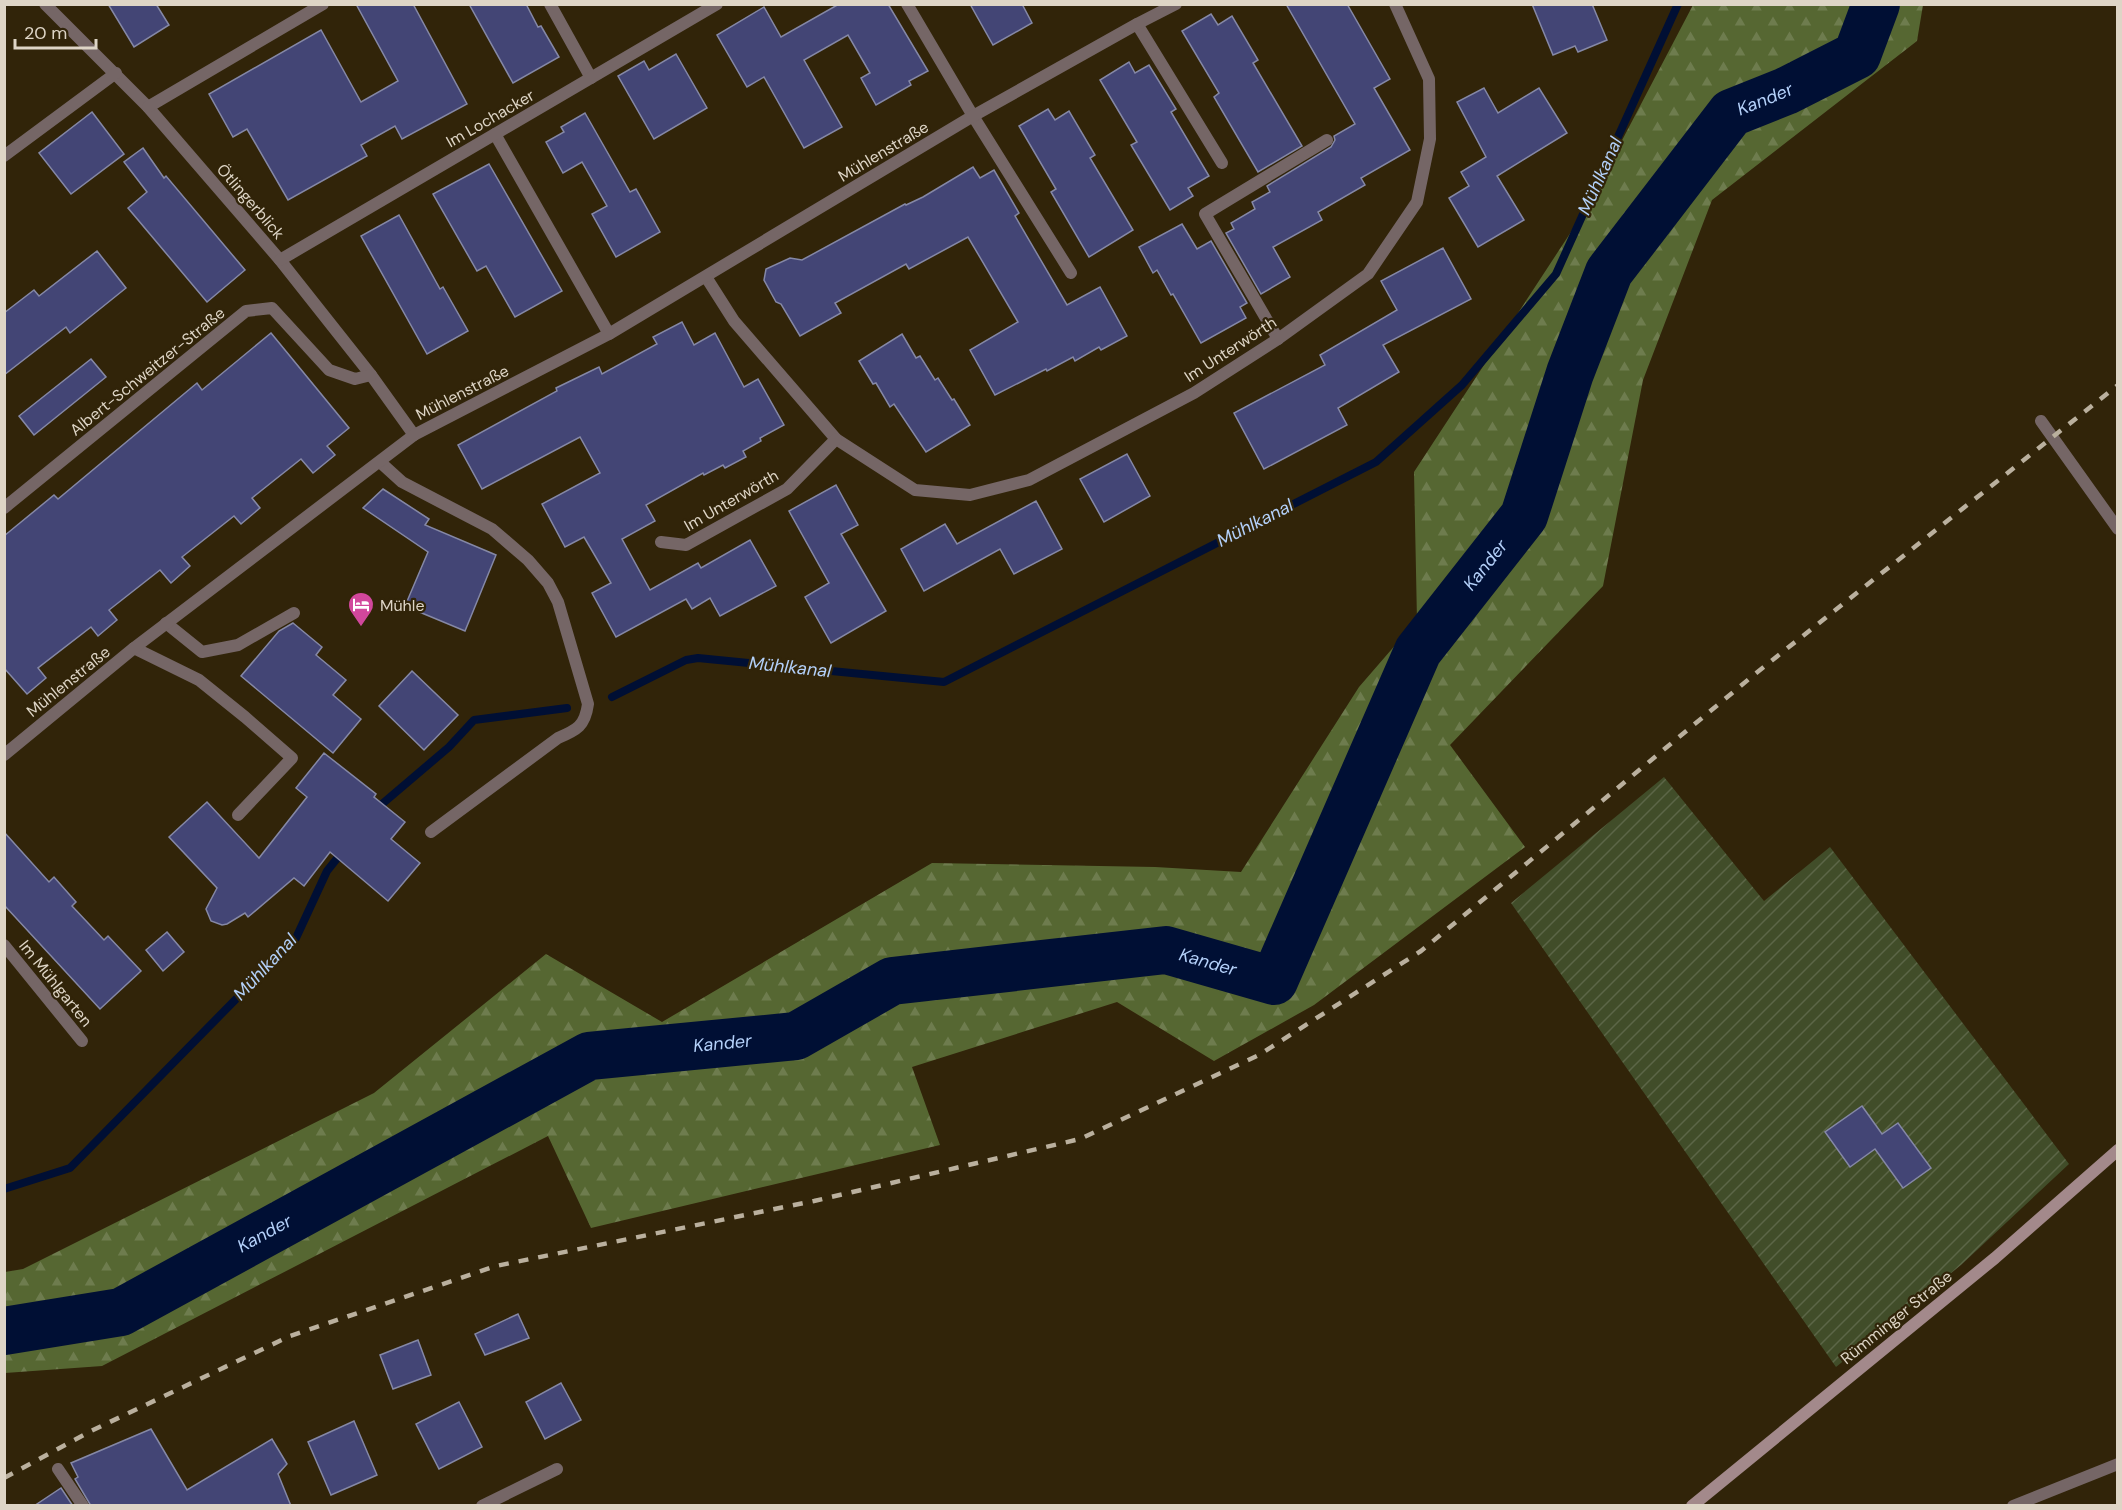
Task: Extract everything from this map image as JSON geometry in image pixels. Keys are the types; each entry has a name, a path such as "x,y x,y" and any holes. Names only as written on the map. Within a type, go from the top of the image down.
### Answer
{"main road":[{"name":"Rümminger Straße","path":"1692,1506 1995,1258 2118,1150"}],"street":[{"name":"Ötlingerblick","path":"45,4 148,107 280,260 371,375 414,435"},
{"path":"148,107 304,10 323,4"},
{"path":"550,4 591,78"},
{"name":"Im Lochacker","path":"280,260 717,4"},
{"path":"907,4 973,116 1071,273"},
{"name":"Im Unterwörth","path":"706,277 734,321 836,439 915,490 970,495 1029,480 1194,393 1278,339 1368,274 1417,202 1430,139 1429,80 1395,4"},
{"name":"Mühlenstraße","path":"4,754 166,623 414,435 609,334 973,116 1168,6"},
{"path":"1137,24 1222,163"},
{"path":"4,156 116,73"},
{"path":"495,134 609,334"},
{"path":"1278,339 1205,214 1327,140"},
{"name":"Albert-Schweitzer-Straße","path":"4,508 246,311 272,308 329,370 355,379 371,375"},
{"path":"2042,421 2118,529"},
{"name":"Im Unterwörth","path":"661,542 686,545 787,489 836,439"},
{"path":"380,462 402,482 492,529 528,560 548,584 558,602 588,704 586,716 577,730 558,738 431,832"},
{"path":"166,623 201,652 238,645 294,613"},
{"path":"134,648 199,680 292,758 238,815"},
{"name":"Im Mühlgarten","path":"4,945 82,1041"},
{"path":"2013,1506 2118,1464"},
{"path":"58,1469 83,1506"},
{"path":"482,1506 557,1469"}],"green space":[{"path":"1693,5 1923,5 1917,41 1712,200 1643,380 1603,586 1450,745 1525,847 1314,1005 1214,1061 1117,1002 912,1067 940,1145 591,1228 548,1136 102,1366 5,1373 5,1272 23,1269 374,1093 546,954 662,1022 932,863 1155,867 1241,872 1359,687 1417,620 1414,472 1586,209"},
{"path":"1664,777 1764,901 1830,847 2069,1164 1961,1265 1836,1367 1511,903"}],"building":[{"path":"108,4 156,4 169,25 134,47"},
{"path":"356,4 413,4 467,104 402,139 395,126 361,145 367,156 288,200 247,129 233,137 209,94 321,30 361,102 398,81"},
{"path":"469,4 526,4 538,27 541,26 559,57 513,83"},
{"path":"839,4 888,4 928,71 909,81 911,85 876,105 861,78 870,73 848,35 804,60 842,127 804,148 764,77 747,87 717,35 764,7 781,37"},
{"path":"970,4 1022,4 1032,23 993,45"},
{"path":"1286,4 1347,4 1390,79 1374,88 1410,150 1361,178 1365,185 1318,212 1322,220 1273,247 1290,277 1261,294 1226,233 1234,229 1231,223 1255,209 1252,202 1270,192 1267,186 1331,147 1335,140 1334,136 1355,124"},
{"path":"1532,4 1592,4 1607,40 1578,52 1575,46 1553,55"},
{"path":"1211,14 1218,25 1232,16 1258,60 1253,63 1302,146 1258,172 1214,97 1219,93 1182,31"},
{"path":"676,54 707,108 654,139 618,76 644,61 649,70"},
{"path":"1129,62 1135,73 1149,65 1176,109 1171,112 1209,176 1188,188 1193,196 1170,210 1131,145 1137,142 1100,80"},
{"path":"1484,88 1498,113 1539,88 1567,133 1497,176 1524,220 1478,247 1449,198 1469,186 1461,172 1486,157 1457,102"},
{"path":"1048,109 1055,120 1069,111 1095,155 1090,158 1133,230 1089,257 1051,192 1056,189 1019,126"},
{"path":"92,112 124,154 71,194 39,153"},
{"path":"585,113 630,192 636,189 660,232 616,257 592,214 607,206 582,162 563,173 546,142 564,132 561,127"},
{"path":"143,148 164,178 166,176 245,270 207,302 128,208 147,192 124,162"},
{"path":"489,164 562,291 515,317 486,266 477,271 433,194"},
{"path":"973,167 980,178 994,170 1019,213 1015,216 1067,305 1100,287 1127,336 1101,350 1099,347 1075,361 1073,357 1047,371 1046,369 995,395 970,350 1018,322 968,237 909,269 906,264 835,303 841,313 800,336 781,304 776,302 764,280 766,269 790,258 802,260 905,204 923,197"},
{"path":"399,215 440,289 443,287 468,331 427,354 361,236"},
{"path":"1182,224 1197,249 1211,241 1247,303 1240,307 1246,318 1201,343 1173,294 1171,295 1157,270 1153,273 1139,247"},
{"path":"1443,248 1471,299 1383,345 1399,372 1338,408 1347,425 1264,469 1234,413 1325,365 1320,355 1397,310 1381,281"},
{"path":"97,251 126,288 70,333 66,327 4,375 4,313 34,290 39,296"},
{"path":"682,322 694,345 715,333 744,387 758,379 784,425 760,438 761,441 743,451 746,457 725,468 723,465 704,475 703,473 646,505 655,521 622,539 650,590 698,563 701,568 750,540 776,586 720,616 710,598 692,609 686,599 616,637 592,593 611,583 584,537 565,547 542,504 600,473 580,437 482,489 458,445 557,391 556,388 599,367 602,374 657,344 653,337"},
{"path":"271,333 349,428 327,446 335,455 313,473 301,459 252,498 260,508 241,524 234,516 182,557 190,566 171,583 160,570 109,610 117,620 98,636 91,627 38,668 46,678 27,694 4,668 4,536 54,495 58,499 197,383 202,390"},
{"path":"902,334 916,358 920,356 935,380 938,378 970,425 926,452 894,404 890,407 876,383 873,384 859,361"},
{"path":"91,359 106,377 34,435 19,416"},
{"path":"1127,454 1150,496 1104,522 1080,479"},
{"path":"836,485 858,525 841,534 886,611 831,643 805,597 829,583 789,511"},
{"path":"383,489 429,519 425,525 496,555 465,631 405,606 428,552 363,508"},
{"path":"1036,501 1062,549 1014,574 1000,549 924,591 901,549 945,524 957,544"},
{"path":"293,623 322,647 316,655 346,680 333,695 361,719 333,753 241,676 279,631"},
{"path":"412,671 458,715 424,750 379,706"},
{"path":"324,753 376,794 374,797 405,822 391,839 420,863 388,901 330,852 304,886 294,878 248,917 245,913 222,925 211,921 206,909 217,888 169,837 207,802 259,858 307,797 296,788"},
{"path":"4,832 49,882 54,877 76,902 72,906 104,940 108,936 141,971 100,1009 4,905"},
{"path":"167,932 184,952 163,971 146,950"},
{"path":"1862,1106 1882,1134 1898,1123 1931,1168 1903,1188 1875,1149 1850,1167 1825,1132"},
{"path":"518,1314 529,1338 485,1355 475,1334"},
{"path":"418,1340 431,1375 393,1389 380,1355"},
{"path":"561,1383 581,1420 545,1439 526,1402"},
{"path":"459,1402 482,1447 439,1469 416,1424"},
{"path":"354,1421 377,1475 331,1495 308,1442"},
{"path":"151,1429 187,1490 272,1439 287,1464 278,1474 291,1506 91,1506 75,1479 78,1477 71,1463"},
{"path":"61,1488 73,1506 34,1506"}],"waterway":[{"name":"Mühlkanal","path":"612,697 686,660 698,658 944,682 1376,462 1462,385 1556,274 1678,4"},
{"name":"Kander","path":"4,1331 121,1312 589,1056 796,1036 892,981 1166,950 1274,981 1418,651 1524,516 1570,373 1609,272 1731,113 1786,91 1857,55 1876,4"},
{"name":"Mühlkanal","path":"375,810 449,747 474,720 567,708"},
{"name":"Mühlkanal","path":"4,1189 70,1168 296,938 327,871 343,851"}],"railway":[{"path":"4,1478 91,1431 290,1336 496,1266 814,1201 1080,1139 1259,1055 1421,951 1755,674 2118,385"}],"place":[{"name":"Mühle","path":"361,628"}]}
